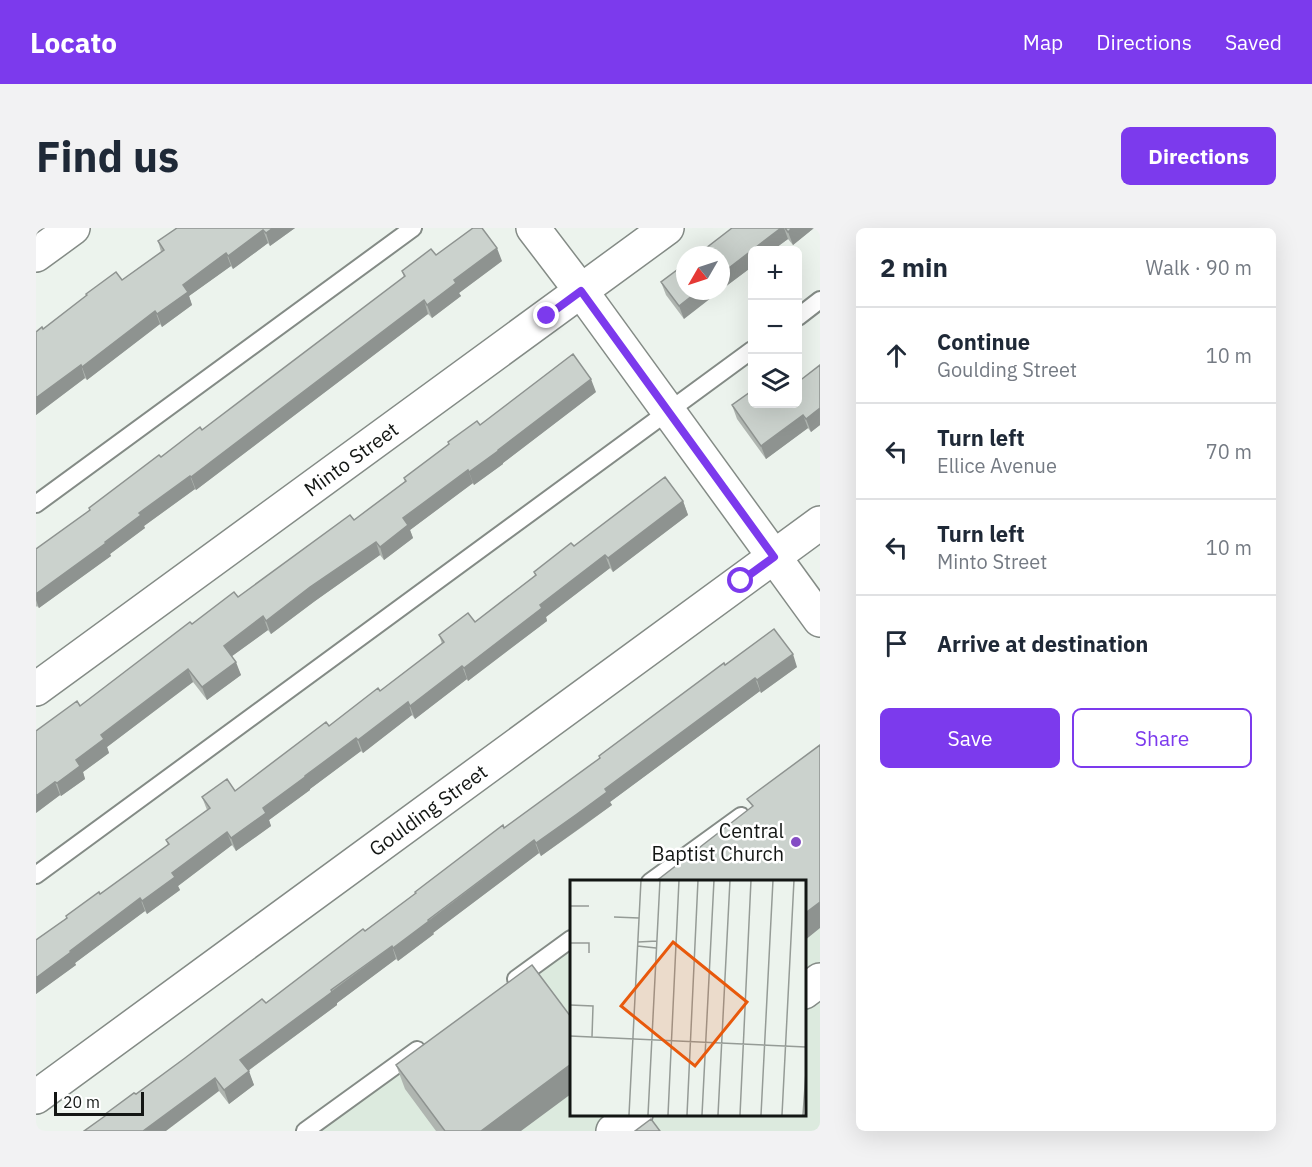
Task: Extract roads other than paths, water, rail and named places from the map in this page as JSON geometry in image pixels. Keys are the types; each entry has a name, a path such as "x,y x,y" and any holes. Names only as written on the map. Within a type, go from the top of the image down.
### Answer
{"street":[{"path":"36,255 73,228"},
{"path":"533,228 820,620"},
{"name":"Minto Street","path":"36,689 667,228"},
{"name":"Goulding Street","path":"36,1097 820,523"},
{"path":"805,991 820,980"},
{"path":"613,1131 633,1116"}],"lane":[{"path":"36,504 413,228"},
{"path":"802,314 820,300"},
{"path":"36,875 748,354"},
{"path":"653,880 754,807"},
{"path":"505,987 570,940"},
{"path":"305,1131 429,1042"}],"place":[{"name":"Central Baptist Church","path":"796,842"}]}
